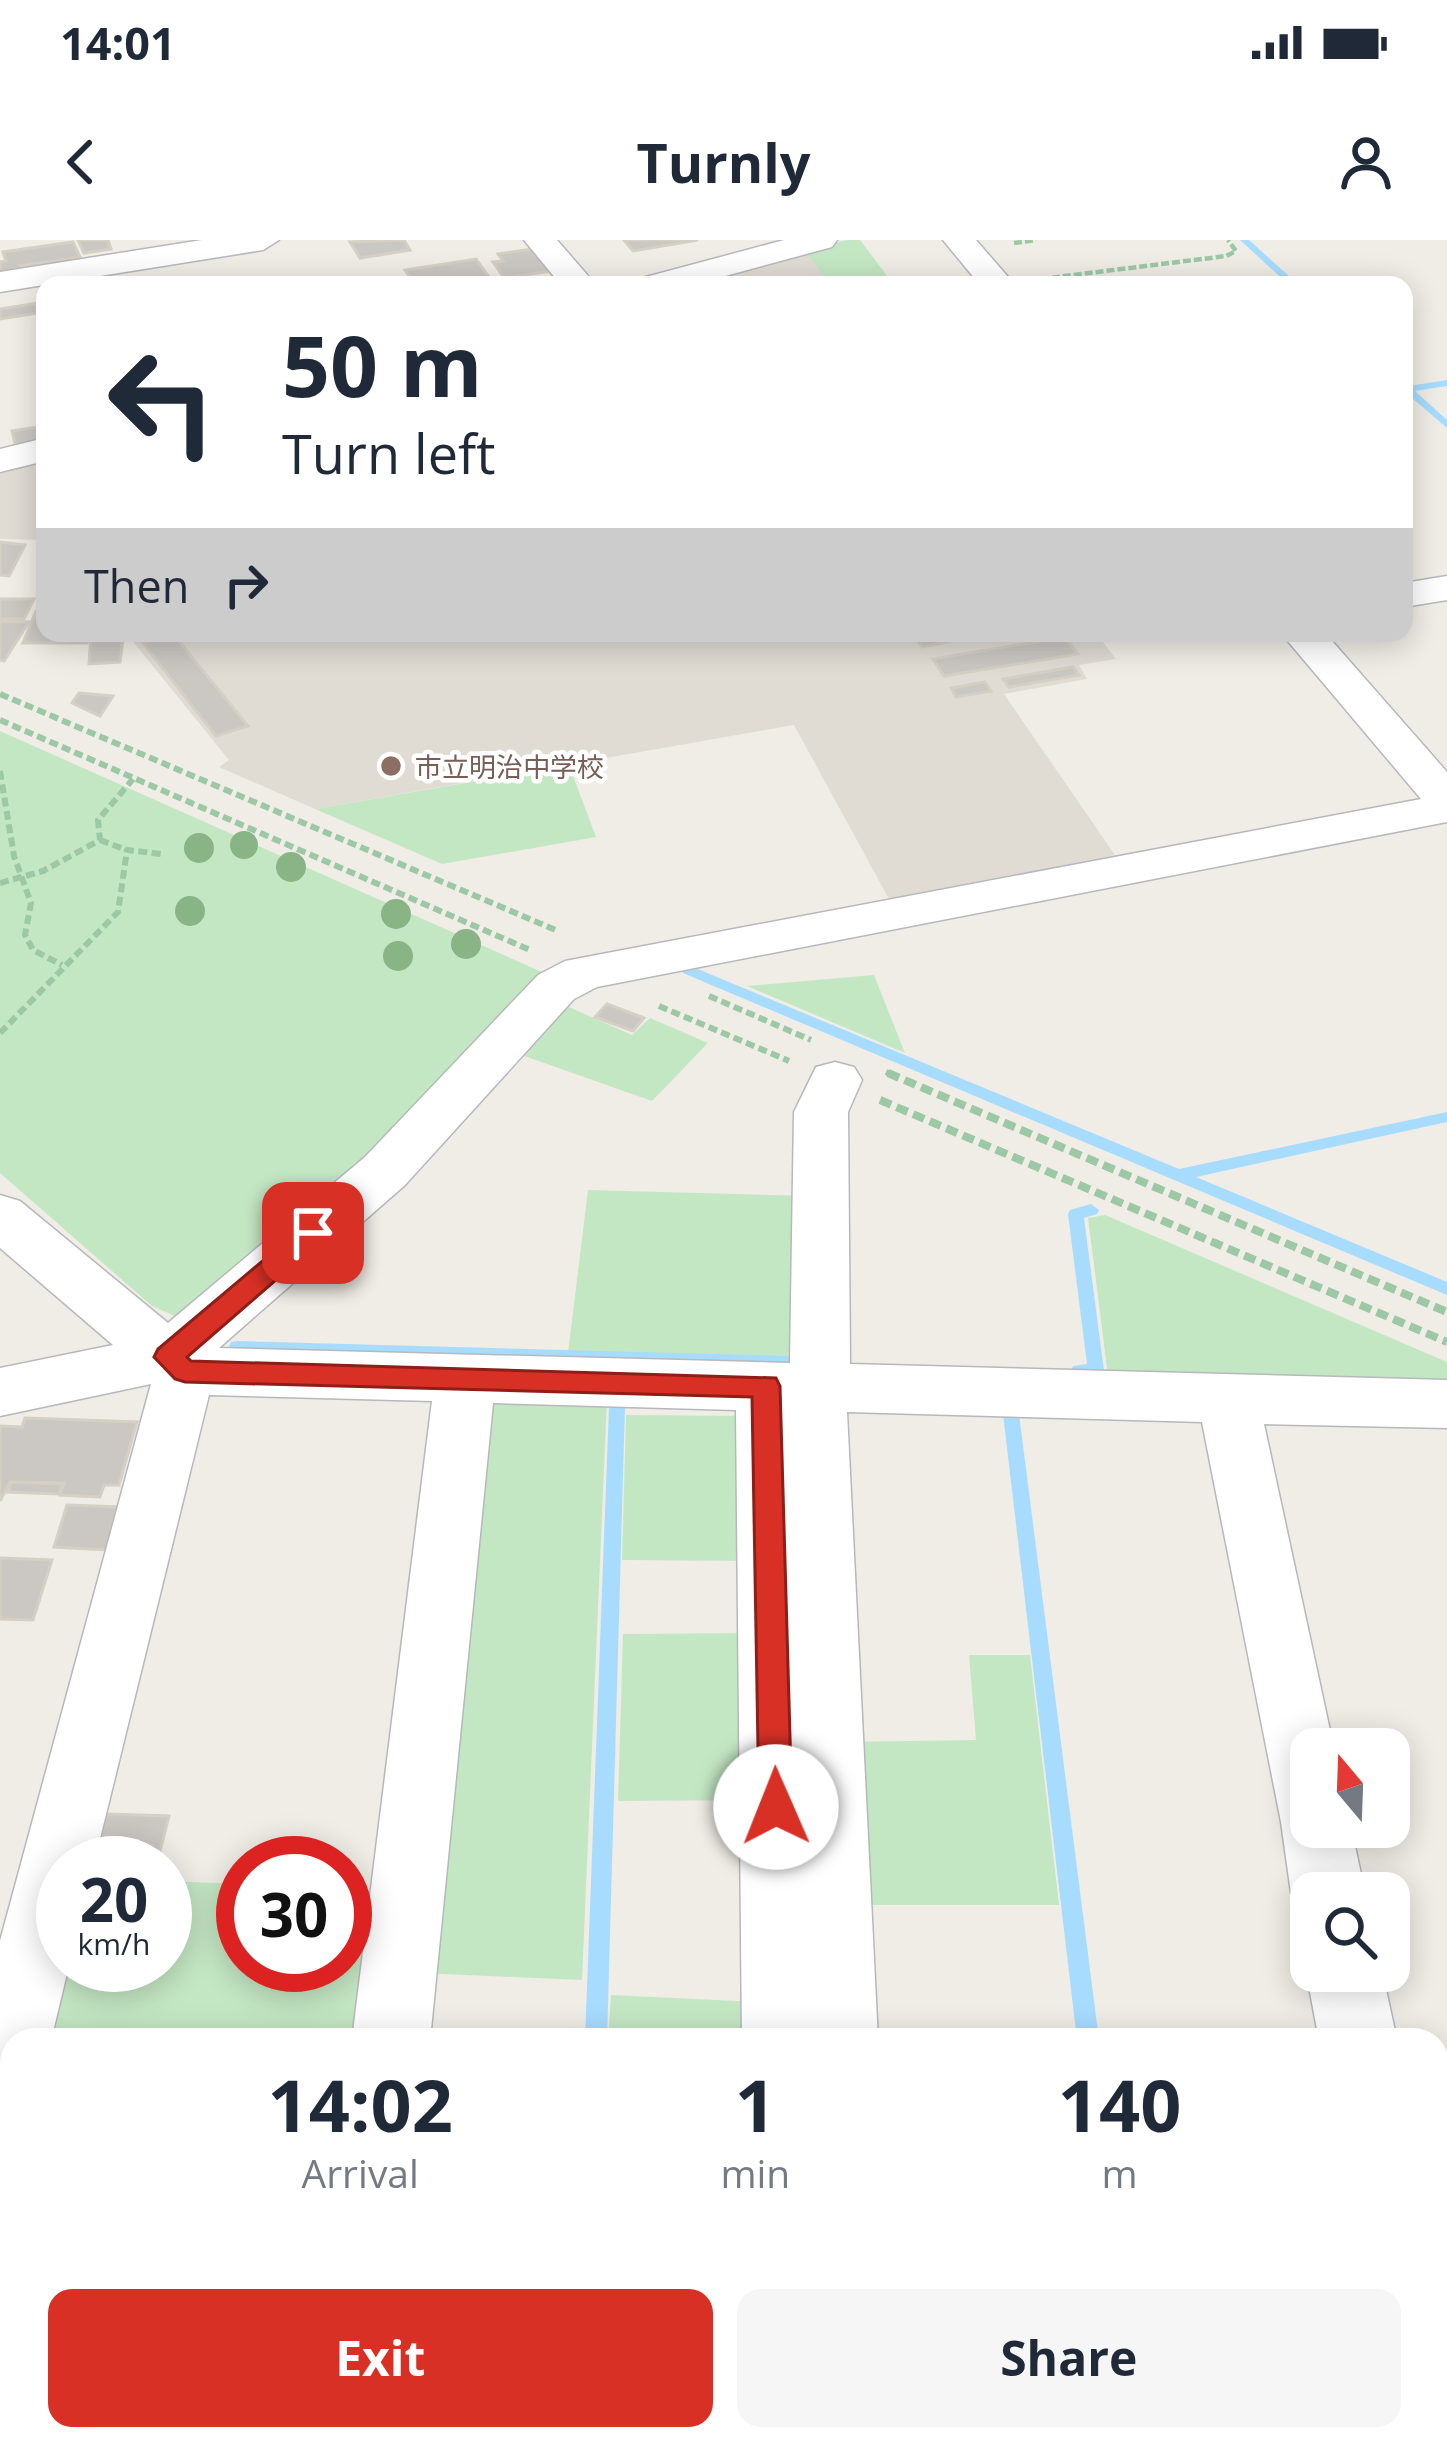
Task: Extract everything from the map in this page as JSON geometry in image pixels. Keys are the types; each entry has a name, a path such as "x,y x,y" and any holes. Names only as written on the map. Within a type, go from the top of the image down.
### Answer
{"street":[{"path":"41,276 263,240"},
{"path":"540,240 571,276"},
{"path":"687,276 821,240"},
{"path":"959,240 990,276"},
{"path":"0,282 36,277"},
{"path":"0,461 36,451"},
{"path":"1413,594 1447,588"},
{"path":"15,2028 177,1364 385,1171 556,987 608,968 1447,804 1309,642"},
{"path":"781,2028 800,1387 821,1112 847,1065"},
{"path":"0,1216 177,1364"},
{"path":"0,1391 177,1364 465,1378 1447,1404"},
{"path":"392,2028 465,1378"},
{"path":"800,1387 838,2028"},
{"path":"1228,1398 1295,1728"},
{"path":"1348,1992 1356,2028"}],"path":[{"path":"1069,276 1226,256 1236,250 1228,240"},
{"path":"0,694 608,968 847,1065 1447,1342"},
{"path":"0,720 1447,1312"},
{"path":"0,771 16,880 31,903 21,924 24,939 40,957 62,965"},
{"path":"100,840 98,820 110,800 134,778"},
{"path":"0,883 61,864 100,840"},
{"path":"100,840 127,850 161,854"},
{"path":"0,1033 118,912 127,850"}],"shaded area":[{"path":"804,251 824,276 712,276"},
{"path":"36,457 36,540 0,539 0,467"},
{"name":"市立明治中学校","path":"133,642 1103,642 1116,659 1079,665 1087,679 1004,694 1115,855 889,899 794,725 315,809 219,767 229,760"}],"green space":[{"path":"860,240 887,276 824,276 804,251"},
{"path":"0,731 542,972 375,1161 186,1321 152,1306 0,1173"},
{"path":"569,765 596,837 442,864 315,809"},
{"path":"874,975 905,1053 747,986"},
{"path":"560,1003 632,1035 650,1018 708,1043 652,1101 513,1052"},
{"path":"588,1190 807,1196 804,1360 568,1353"},
{"path":"1105,1215 1447,1362 1447,1388 1108,1376 1088,1218"},
{"path":"500,1395 607,1399 582,1980 420,1973 475,1408"},
{"path":"626,1415 752,1416 751,1561 622,1560"},
{"path":"752,1633 755,1800 618,1801 623,1634"},
{"path":"969,1655 1030,1655 1059,1905 848,1905 843,1742 976,1740"},
{"path":"192,1882 216,1883 216,1992 372,1992 372,1891 391,1892 376,2028 46,2028 56,1992 192,1992"},
{"path":"611,1995 758,2002 759,2028 609,2028"}],"building":[{"path":"78,240 108,240 111,249 84,253"},
{"path":"404,240 410,250 360,258 350,242"},
{"path":"624,240 698,240 633,251"},
{"path":"73,242 80,257 20,266 23,275 0,278 0,262 6,261 3,252"},
{"path":"532,249 552,271 503,276 493,262 503,261 498,254"},
{"path":"476,259 488,276 409,276 405,270"},
{"path":"36,303 36,313 0,319 0,309"},
{"path":"36,427 36,444 16,447 12,431"},
{"path":"0,542 25,545 9,576 0,575"},
{"path":"0,599 34,599 24,619 0,619"},
{"path":"36,611 36,642 87,642 87,643 23,643"},
{"path":"0,621 29,622 4,661 0,660"},
{"path":"90,642 123,642 120,662 89,664"},
{"path":"180,642 248,726 216,736 143,643"},
{"path":"1035,642 1069,642 1078,654 944,676 933,659"},
{"path":"1073,667 1079,675 1009,687 1003,679"},
{"path":"985,682 991,691 956,697 951,688"},
{"path":"79,693 113,696 100,716 72,703"},
{"path":"607,1004 644,1018 633,1031 595,1017"},
{"path":"25,1418 137,1422 119,1485 104,1485 100,1497 60,1495 64,1483 10,1482 0,1501 0,1426 22,1427"},
{"path":"11,1482 62,1484 59,1494 8,1492"},
{"path":"67,1505 121,1507 108,1550 54,1547"},
{"path":"0,1558 52,1560 33,1620 0,1619"},
{"path":"107,1814 169,1816 164,1836 101,1836"}],"waterway":[{"path":"1244,240 1284,276"},
{"path":"1413,388 1447,383"},
{"path":"1413,394 1447,425"},
{"path":"688,970 1178,1175"},
{"path":"1178,1175 1447,1117"},
{"path":"1178,1175 1447,1289"},
{"path":"1079,1371 1096,1371 1076,1214 1091,1210"},
{"path":"237,1347 787,1363"},
{"path":"596,2028 617,1406"},
{"path":"1011,1414 1087,2028"}],"place":[{"name":"市立明治中学校","path":"391,766"}],"route":[{"path":"313,1233 168,1357 185,1371 766,1386 776,1807"}]}
